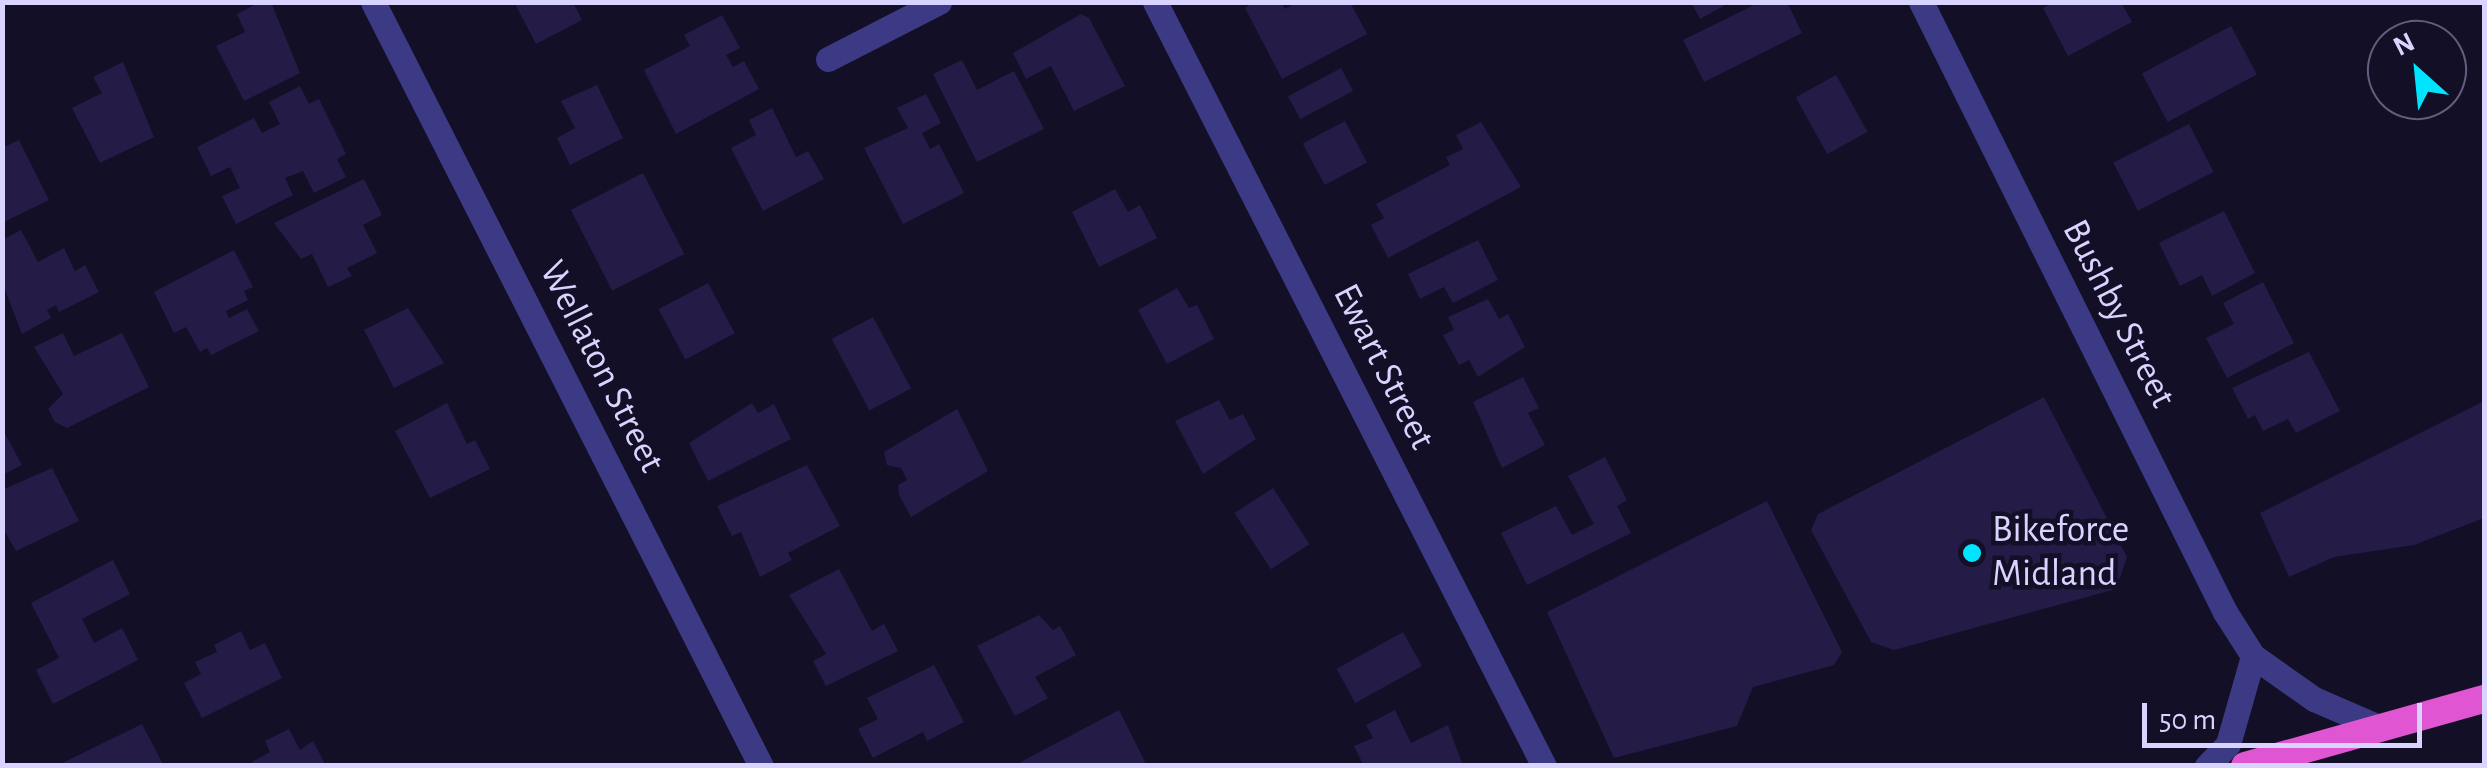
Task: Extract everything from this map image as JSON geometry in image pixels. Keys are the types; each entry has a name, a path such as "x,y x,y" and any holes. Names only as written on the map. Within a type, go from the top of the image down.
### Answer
{"highway":[{"path":"2245,766 2304,758 2381,728 2484,699"}],"street":[{"name":"Wellaton Street","path":"373,2 761,766"},
{"path":"828,59 939,2"},
{"name":"Ewart Street","path":"1155,2 1544,766"},
{"name":"Bushby Street","path":"1920,2 2225,612 2253,656 2314,699 2381,728"},
{"path":"2207,766 2228,744 2253,656"}],"building":[{"path":"260,2 271,2 300,73 244,101 216,46 245,32 237,14"},
{"path":"514,2 573,2 582,20 536,44"},
{"path":"1254,2 1281,2 1285,9 1297,2 1350,2 1367,34 1282,79 1245,8"},
{"path":"1691,2 1731,2 1700,19"},
{"path":"1760,2 1787,2 1802,33 1704,82 1683,40"},
{"path":"2054,2 2121,2 2132,22 2068,56 2043,8"},
{"path":"1081,14 1089,18 1125,86 1074,111 1051,66 1026,79 1013,53"},
{"path":"722,15 740,48 726,55 733,67 744,61 759,89 676,134 644,70 690,46 684,35"},
{"path":"2231,26 2257,75 2168,122 2142,73"},
{"path":"962,60 977,90 1014,71 1044,129 977,162 933,74"},
{"path":"123,62 154,137 100,163 72,108 102,93 93,77"},
{"path":"1341,68 1353,91 1300,119 1288,96"},
{"path":"1836,75 1868,132 1827,154 1796,97"},
{"path":"597,85 623,138 570,165 557,138 575,128 561,101"},
{"path":"300,86 309,104 319,99 346,154 337,159 346,177 314,193 303,171 285,178 293,195 236,224 222,196 240,188 230,167 211,176 197,147 254,118 262,133 280,124 269,102"},
{"path":"926,94 941,123 922,133 930,149 939,144 964,193 903,224 864,148 908,128 897,108"},
{"path":"772,108 796,157 808,151 824,179 763,211 731,148 756,135 749,120"},
{"path":"1345,121 1367,162 1325,185 1303,144"},
{"path":"1481,122 1521,187 1388,258 1371,225 1384,218 1376,204 1450,165 1446,157 1463,149 1456,135"},
{"path":"2189,124 2214,172 2138,211 2113,163"},
{"path":"19,140 49,200 2,223 2,148"},
{"path":"643,173 684,254 612,291 571,210"},
{"path":"364,179 382,215 363,225 377,253 347,268 352,276 328,287 312,254 301,259 274,223"},
{"path":"1115,189 1128,212 1140,205 1157,238 1099,267 1072,212"},
{"path":"2224,211 2255,273 2212,296 2202,275 2180,286 2159,243"},
{"path":"21,230 38,262 64,248 75,271 85,265 99,292 59,312 56,305 47,310 51,318 22,334 2,282 2,240"},
{"path":"1478,240 1498,280 1453,303 1444,287 1420,299 1408,274"},
{"path":"234,250 253,287 244,291 248,300 226,311 229,318 247,309 259,331 211,355 207,348 200,352 186,327 174,333 154,292"},
{"path":"2263,282 2294,343 2227,378 2206,338 2234,324 2223,303"},
{"path":"708,283 735,333 685,360 659,309"},
{"path":"1177,288 1189,308 1197,305 1214,339 1167,364 1138,310"},
{"path":"1488,299 1499,319 1508,314 1525,347 1478,377 1469,360 1459,365 1443,335 1454,330 1448,317"},
{"path":"408,308 444,363 394,388 364,330"},
{"path":"873,317 911,389 870,411 832,339"},
{"path":"63,333 74,356 122,333 149,387 67,428 55,422 48,409 63,394 34,347"},
{"path":"2309,352 2340,411 2296,433 2288,419 2263,431 2255,415 2248,419 2232,388"},
{"path":"1523,377 1539,408 1528,413 1545,445 1502,468 1473,402"},
{"path":"2044,397 2127,557 2116,589 1894,650 1871,642 1811,530 1818,514"},
{"path":"1219,400 1230,420 1243,414 1256,439 1203,474 1175,421"},
{"path":"2484,401 2484,518 2414,545 2334,557 2289,577 2260,513"},
{"path":"447,403 467,444 475,440 490,469 430,498 395,431"},
{"path":"752,403 758,413 774,404 791,439 708,481 689,443"},
{"path":"957,409 988,471 911,517 899,495 898,485 907,480 901,468 887,465 884,452"},
{"path":"2,428 22,465 2,475"},
{"path":"1605,457 1627,500 1617,506 1631,533 1527,585 1501,533 1556,506 1572,535 1594,524 1568,476"},
{"path":"807,465 840,526 788,553 792,560 760,577 741,532 732,536 717,506"},
{"path":"52,468 79,521 16,551 2,527 2,490"},
{"path":"1273,488 1309,544 1271,569 1234,513"},
{"path":"1767,501 1842,652 1834,665 1753,687 1737,726 1614,758 1547,612"},
{"path":"113,560 130,594 82,619 94,643 122,628 138,660 53,704 36,670 59,658 31,603"},
{"path":"839,569 872,631 884,624 898,651 826,686 813,661 826,654 789,595"},
{"path":"1039,615 1053,630 1060,626 1076,655 1035,677 1048,698 1015,716 977,646"},
{"path":"241,631 250,650 265,643 282,678 202,718 184,683 201,674 195,662 217,652 214,645"},
{"path":"1403,632 1422,666 1355,703 1337,669"},
{"path":"934,665 964,722 927,741 923,732 873,758 858,729 878,719 867,698"},
{"path":"1119,710 1147,766 1013,766"},
{"path":"1395,710 1411,743 1448,725 1462,763 1364,766 1354,746 1373,738 1366,725"},
{"path":"142,724 164,766 56,766"},
{"path":"289,729 300,750 313,741 326,766 245,766 270,752 265,741"}],"place":[{"name":"Bikeforce Midland","path":"1972,553"}]}
